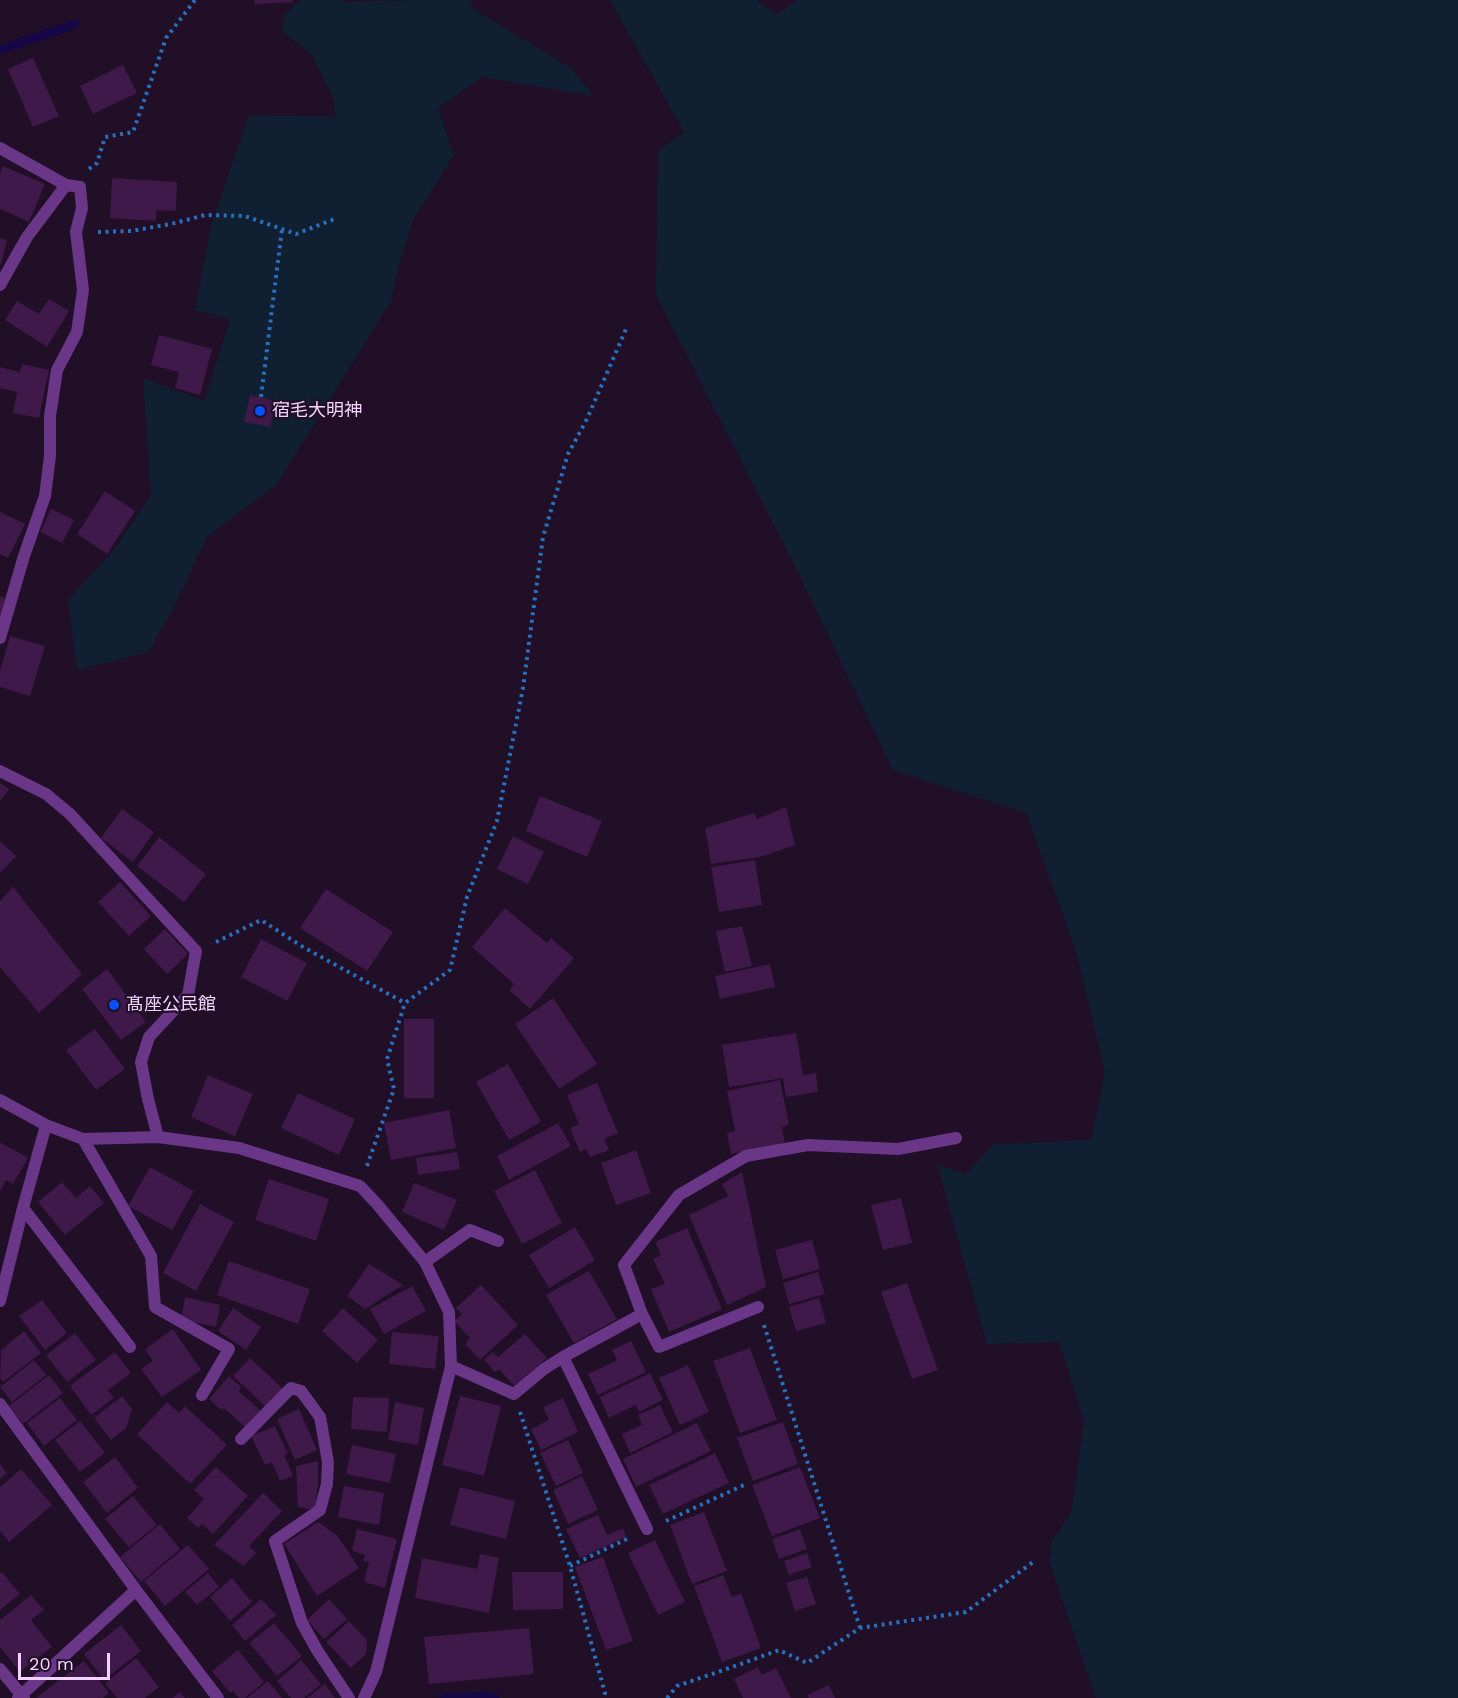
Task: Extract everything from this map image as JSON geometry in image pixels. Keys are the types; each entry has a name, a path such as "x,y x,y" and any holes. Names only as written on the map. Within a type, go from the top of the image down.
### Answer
{"street":[{"path":"0,148 66,185 80,187 82,208 76,232 83,290 77,332 57,370 50,416 50,456 45,496 24,556 0,638"},
{"path":"0,285 27,237 66,185"},
{"path":"0,771 46,794 70,814 196,951 188,995 149,1037 141,1062 158,1137"},
{"path":"0,1100 46,1125 83,1139 158,1137 239,1148 360,1186 425,1262 449,1312 451,1366 376,1672 364,1698"},
{"path":"0,1301 46,1125"},
{"path":"758,1307 658,1347 642,1314 624,1265 679,1195 746,1156 808,1145 898,1149 956,1138"},
{"path":"83,1139 151,1256 155,1307 230,1349 202,1395"},
{"path":"23,1208 130,1347"},
{"path":"425,1262 470,1230 498,1242"},
{"path":"451,1366 514,1394 544,1369 563,1357 642,1314"},
{"path":"563,1357 647,1529"},
{"path":"241,1439 291,1388 300,1391 320,1417 328,1462 327,1484 320,1510 275,1540 302,1623 349,1698"},
{"path":"0,1404 218,1698"},
{"path":"0,1669 21,1697 136,1590"}],"path":[{"path":"66,185 97,163 105,136 133,132 166,38 195,0"},
{"path":"76,232 131,231 205,215 245,216 297,234 337,218"},
{"path":"261,398 282,229"},
{"path":"360,1186 394,1089 387,1059 405,1003 450,970 467,897 497,821 523,688 543,537 568,454 587,419 626,329"},
{"path":"196,951 261,920 303,947 405,1003"},
{"path":"758,1307 860,1628"},
{"path":"514,1394 570,1566 604,1696"},
{"path":"667,1698 677,1686 778,1650 807,1663 860,1628 966,1612 1033,1562"}],"shaded area":[{"path":"301,0 346,2 473,0 470,7 571,68 594,96 482,77 438,108 454,155 413,220 397,272 391,301 277,484 207,537 176,603 149,652 77,670 68,600 113,551 151,495 143,378 205,401 230,319 195,310 211,226 249,115 335,117 334,99 312,55 281,30 285,14"},
{"path":"610,0 756,0 777,14 798,0 1458,0 1458,1698 1096,1698 1049,1561 1052,1541 1072,1511 1084,1421 1059,1342 987,1344 937,1164 966,1174 994,1144 1091,1140 1105,1072 1076,951 1026,813 893,770 794,564 656,295 658,151 684,132"}],"building":[{"path":"254,0 292,0 292,2 255,4"},
{"path":"33,58 59,116 33,127 8,69"},
{"path":"123,65 137,93 93,114 80,86"},
{"path":"3,166 45,184 29,222 0,209 0,173"},
{"path":"112,178 177,182 176,211 156,210 156,221 110,218"},
{"path":"0,238 7,240 1,264 0,264"},
{"path":"49,299 69,311 47,347 5,320 17,301 39,314"},
{"path":"159,335 212,349 200,395 175,388 179,372 151,365"},
{"path":"22,364 49,370 39,418 13,413 17,392 0,388 0,367 20,372"},
{"name":"宿毛大明神","path":"250,395 276,401 270,427 244,422"},
{"path":"105,491 135,511 107,554 77,534"},
{"path":"51,509 74,520 62,543 40,532"},
{"path":"0,512 25,524 8,558 0,554"},
{"path":"0,597 5,598 1,616 0,616"},
{"path":"10,636 45,646 30,696 0,687 0,671"},
{"path":"0,783 9,789 0,801"},
{"path":"540,796 602,821 587,857 526,831"},
{"path":"786,807 795,845 760,857 711,864 705,828 754,813 757,819"},
{"path":"122,809 154,832 133,862 101,838"},
{"path":"513,836 544,852 528,884 497,869"},
{"path":"159,837 206,874 184,902 137,866"},
{"path":"0,841 16,856 0,873"},
{"path":"755,860 762,905 719,912 711,867"},
{"path":"120,882 151,916 129,936 98,902"},
{"path":"13,887 82,974 39,1013 0,967 0,901"},
{"path":"326,889 393,932 367,971 300,928"},
{"path":"505,908 547,943 551,938 574,958 530,1009 509,990 514,984 472,947"},
{"path":"742,926 752,966 725,972 716,931"},
{"path":"165,929 188,954 167,974 144,949"},
{"path":"261,939 307,963 287,1001 241,977"},
{"path":"770,964 775,987 720,999 715,976"},
{"name":"髙座公民館","path":"107,969 146,1022 121,1040 82,989"},
{"path":"553,998 597,1064 559,1089 515,1024"},
{"path":"404,1019 434,1019 434,1098 404,1098"},
{"path":"95,1029 125,1069 96,1090 66,1050"},
{"path":"796,1033 803,1075 816,1073 818,1092 786,1097 783,1078 729,1087 722,1045"},
{"path":"508,1064 541,1122 509,1140 476,1082"},
{"path":"208,1075 253,1094 235,1136 191,1117"},
{"path":"780,1080 789,1125 782,1127 785,1144 731,1154 727,1133 735,1131 727,1091"},
{"path":"597,1083 618,1133 604,1139 609,1150 590,1157 586,1149 580,1152 570,1128 579,1124 567,1095"},
{"path":"298,1093 355,1119 339,1155 281,1128"},
{"path":"449,1110 456,1148 391,1160 384,1123"},
{"path":"558,1123 571,1146 509,1180 497,1156"},
{"path":"0,1142 28,1158 13,1184 6,1180 0,1191"},
{"path":"636,1150 651,1193 616,1205 601,1163"},
{"path":"457,1152 460,1169 418,1175 416,1158"},
{"path":"150,1167 194,1191 172,1230 128,1206"},
{"path":"535,1170 562,1223 522,1244 494,1191"},
{"path":"742,1172 766,1287 727,1305 689,1215 728,1196 722,1184"},
{"path":"269,1179 329,1199 316,1241 255,1220"},
{"path":"62,1182 76,1198 90,1186 104,1203 65,1235 38,1202"},
{"path":"414,1183 457,1200 444,1230 402,1212"},
{"path":"901,1198 912,1243 883,1250 871,1205"},
{"path":"200,1204 234,1222 196,1291 163,1273"},
{"path":"575,1227 595,1260 549,1288 529,1255"},
{"path":"687,1228 722,1309 669,1332 651,1289 665,1284 653,1259 661,1255 655,1242"},
{"path":"812,1240 820,1269 783,1279 775,1250"},
{"path":"229,1261 310,1289 298,1324 217,1295"},
{"path":"369,1264 403,1285 365,1309 347,1296"},
{"path":"589,1271 617,1319 574,1343 546,1295"},
{"path":"818,1272 825,1294 789,1304 783,1283"},
{"path":"907,1283 938,1370 912,1379 881,1292"},
{"path":"481,1285 518,1325 480,1360 465,1344 470,1338 454,1321 462,1314 456,1308"},
{"path":"412,1286 426,1311 384,1334 370,1309"},
{"path":"185,1297 220,1305 216,1327 181,1319"},
{"path":"819,1298 826,1323 796,1331 789,1307"},
{"path":"42,1300 67,1333 45,1350 19,1316"},
{"path":"233,1308 261,1327 246,1350 218,1331"},
{"path":"343,1308 378,1340 357,1363 322,1331"},
{"path":"173,1329 201,1370 162,1397 141,1369 153,1361 145,1349"},
{"path":"24,1331 41,1353 3,1382 0,1378 1,1350"},
{"path":"392,1332 439,1336 435,1369 389,1364"},
{"path":"75,1333 96,1360 67,1382 46,1355"},
{"path":"525,1334 547,1358 514,1386 499,1369 495,1372 484,1360 493,1352 498,1357"},
{"path":"631,1341 646,1372 598,1395 588,1374 617,1360 612,1350"},
{"path":"750,1348 777,1420 740,1433 713,1361"},
{"path":"115,1352 131,1373 108,1390 114,1398 91,1415 70,1386"},
{"path":"250,1358 283,1389 266,1407 233,1376"},
{"path":"34,1360 46,1375 12,1402 0,1387"},
{"path":"688,1365 709,1412 680,1425 659,1378"},
{"path":"650,1373 663,1400 639,1412 636,1405 609,1418 600,1397"},
{"path":"49,1375 63,1393 23,1424 9,1406"},
{"path":"229,1376 241,1387 239,1391 261,1411 246,1428 224,1408 221,1410 209,1399"},
{"path":"122,1396 132,1409 126,1428 111,1440 94,1418"},
{"path":"460,1396 501,1406 484,1476 442,1465"},
{"path":"353,1397 389,1398 387,1432 351,1429"},
{"path":"60,1398 77,1420 44,1446 27,1423"},
{"path":"563,1398 578,1432 541,1450 531,1429 549,1420 543,1407"},
{"path":"167,1402 179,1413 185,1406 227,1445 190,1484 137,1434"},
{"path":"395,1402 424,1408 418,1445 388,1440"},
{"path":"660,1405 673,1432 630,1453 622,1434 642,1425 638,1415"},
{"path":"299,1409 317,1450 295,1460 277,1419"},
{"path":"80,1421 105,1453 80,1472 55,1440"},
{"path":"783,1422 798,1464 753,1481 737,1438"},
{"path":"697,1423 711,1451 636,1487 623,1459"},
{"path":"275,1426 288,1454 284,1455 293,1476 280,1481 272,1462 265,1465 251,1436"},
{"path":"568,1440 583,1473 556,1486 540,1453"},
{"path":"352,1445 396,1454 390,1483 346,1474"},
{"path":"715,1453 729,1483 663,1514 649,1485"},
{"path":"115,1457 138,1488 107,1513 83,1482"},
{"path":"318,1461 315,1510 298,1507 296,1466"},
{"path":"0,1464 7,1473 0,1479"},
{"path":"216,1467 248,1496 213,1534 202,1524 198,1528 187,1518 204,1499 194,1490"},
{"path":"800,1467 820,1518 772,1536 752,1485"},
{"path":"21,1469 52,1505 9,1542 0,1531 0,1487"},
{"path":"582,1476 598,1510 568,1524 553,1490"},
{"path":"344,1486 384,1493 379,1525 338,1517"},
{"path":"460,1487 515,1501 506,1539 450,1525"},
{"path":"263,1493 282,1511 249,1546 256,1553 244,1566 214,1545"},
{"path":"133,1496 157,1525 129,1547 105,1519"},
{"path":"704,1512 727,1571 692,1584 670,1525"},
{"path":"598,1515 607,1535 623,1528 626,1537 580,1558 566,1529"},
{"path":"318,1522 337,1535 359,1568 317,1596 284,1544"},
{"path":"160,1524 180,1549 141,1582 120,1557"},
{"path":"357,1529 397,1539 385,1588 364,1582 369,1562 363,1561 365,1555 352,1551"},
{"path":"800,1529 807,1549 779,1559 772,1539"},
{"path":"655,1540 685,1602 658,1615 628,1553"},
{"path":"188,1545 209,1569 165,1606 144,1581"},
{"path":"807,1553 812,1567 789,1575 784,1561"},
{"path":"480,1554 499,1558 489,1613 415,1598 422,1558 477,1569"},
{"path":"603,1557 633,1641 606,1650 575,1567"},
{"path":"2,1572 20,1594 0,1610 0,1573"},
{"path":"512,1572 563,1572 563,1609 513,1610"},
{"path":"208,1573 219,1587 197,1605 185,1592"},
{"path":"723,1575 732,1597 741,1593 761,1648 722,1662 694,1586"},
{"path":"807,1577 816,1604 795,1611 786,1583"},
{"path":"232,1578 252,1602 230,1621 210,1597"},
{"path":"31,1595 44,1610 31,1620 52,1647 20,1672 0,1647 0,1620"},
{"path":"261,1599 276,1615 245,1641 232,1625"},
{"path":"329,1599 347,1619 324,1639 307,1620"},
{"path":"349,1621 367,1640 366,1654 351,1668 326,1642"},
{"path":"274,1623 302,1656 277,1676 249,1643"},
{"path":"121,1625 141,1651 104,1680 84,1654"},
{"path":"529,1628 534,1674 429,1684 424,1637"},
{"path":"238,1650 264,1682 245,1698 239,1698 233,1691 230,1693 212,1671"},
{"path":"136,1658 159,1687 145,1698 117,1698 105,1683"},
{"path":"301,1660 321,1684 304,1698 291,1698 277,1681"},
{"path":"84,1661 109,1693 103,1698 36,1698"},
{"path":"758,1667 762,1675 776,1668 791,1698 743,1698 734,1679"},
{"path":"268,1681 282,1698 247,1698"},
{"path":"325,1684 335,1698 307,1698"},
{"path":"829,1685 835,1698 809,1698 807,1695"},
{"path":"180,1692 185,1698 172,1698"}],"waterway":[{"path":"0,50 75,24"},
{"path":"444,1698 487,1696 495,1698"}],"place":[{"name":"宿毛大明神","path":"260,411"},
{"name":"髙座公民館","path":"114,1005"}]}
